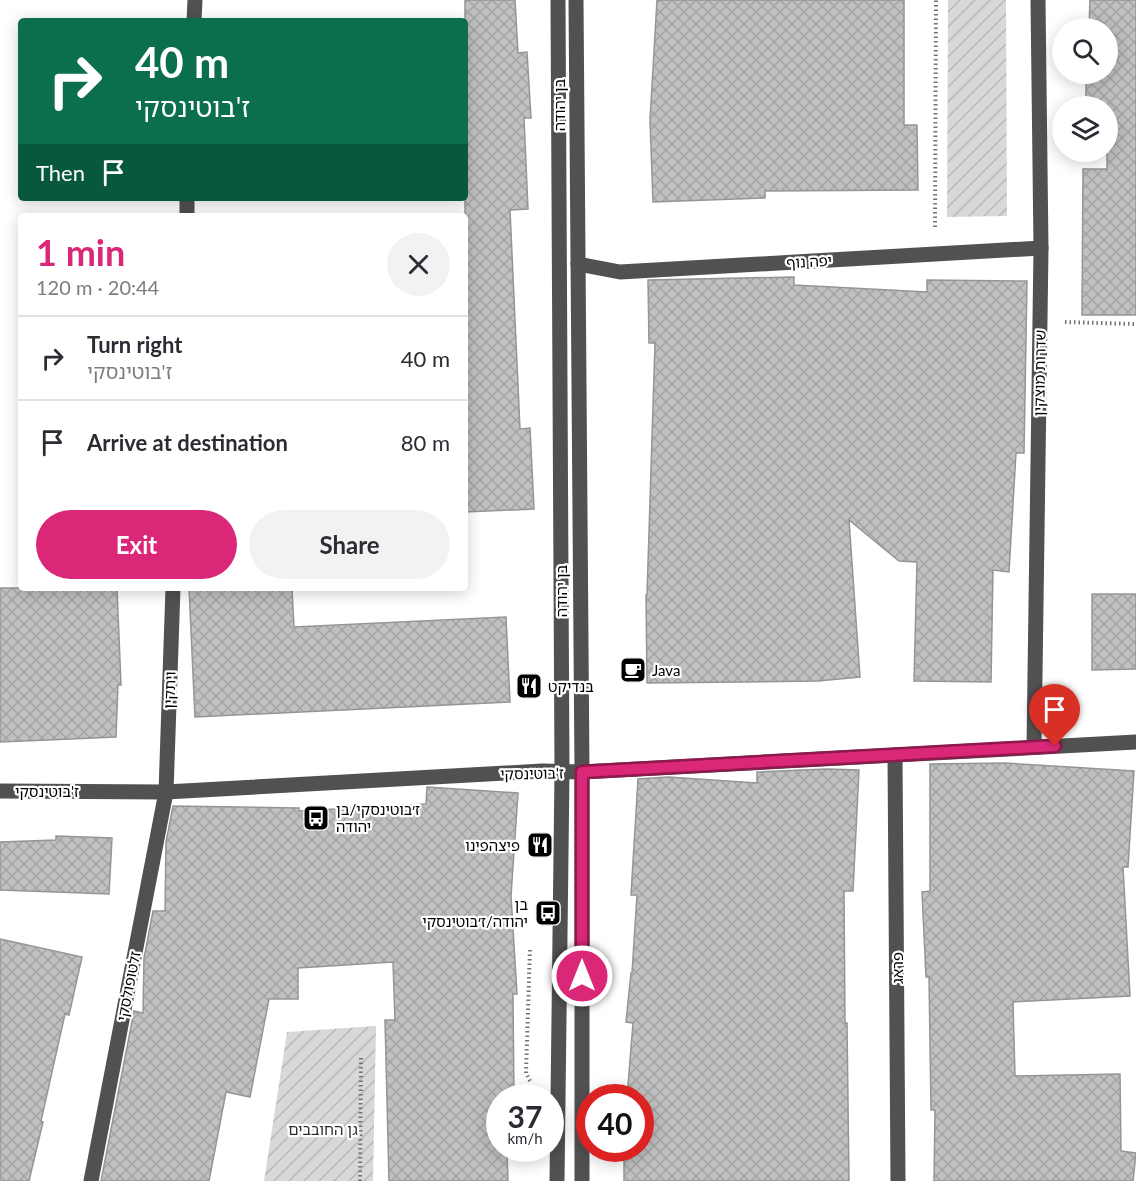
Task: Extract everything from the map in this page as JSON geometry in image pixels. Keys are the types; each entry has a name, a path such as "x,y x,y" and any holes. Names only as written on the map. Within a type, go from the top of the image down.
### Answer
{"street":[{"path":"194,18 195,0"},
{"name":"בן יהודה","path":"557,1181 562,772 558,0"},
{"name":"בן יהודה","path":"576,0 582,772 582,1181"},
{"name":"שדרות מוצקין","path":"1034,747 1041,248 1038,0"},
{"name":"יפה נוף","path":"578,264 620,272 1041,248"},
{"name":"ויתקין","path":"166,792 173,591"},
{"name":"ז'בוטינסקי","path":"0,791 166,792 1136,742"},
{"name":"פראג","path":"896,755 898,1181"},
{"name":"זלטופולסקי","path":"91,1181 166,792"}],"path":[{"path":"935,254 936,0"},
{"path":"1040,322 1136,324"},
{"path":"360,1181 361,1058"}],"green space":[{"path":"948,0 1006,0 1007,216 947,217"},
{"name":"גן החובבים","path":"376,1026 373,1181 264,1181 287,1032"}],"building":[{"path":"465,0 515,0 518,53 527,52 531,118 524,118 528,209 510,210 520,429 530,428 534,509 468,512 468,213 465,213 465,201 468,201 468,18 465,18"},
{"path":"657,0 904,0 904,125 917,125 918,190 765,191 765,198 653,202 650,120"},
{"path":"1090,0 1136,0 1136,315 1082,315 1083,169 1107,169 1107,162 1118,162 1118,96 1086,96 1086,84 1118,84 1118,18 1089,18"},
{"path":"794,277 794,285 927,292 927,280 1027,281 1024,453 1016,453 1009,572 993,570 991,682 914,681 917,562 899,561 849,520 860,677 818,681 647,683 646,595 655,343 649,343 648,280"},
{"path":"0,588 18,588 18,591 117,591 121,685 118,685 116,737 0,742"},
{"path":"189,591 292,591 294,627 506,617 510,702 195,717"},
{"path":"1092,594 1136,594 1136,669 1092,670"},
{"path":"1005,763 1134,771 1128,867 1123,867 1130,996 1013,1002 1015,1076 1120,1074 1121,1151 1136,1153 1133,1181 934,1181 935,1110 931,1110 929,977 926,977 922,892 930,891 930,764"},
{"path":"859,770 853,891 844,891 849,1181 624,1181 624,1162 654,1162 654,1084 628,1084 633,1023 626,1022 637,895 631,895 638,779 668,777 757,783 757,772"},
{"path":"427,787 518,793 511,896 517,994 513,994 514,1084 486,1084 486,1162 507,1162 508,1181 389,1181 385,1020 395,1020 393,962 298,968 298,999 269,999 250,1097 226,1092 209,1181 101,1181 134,1011 143,1013 144,958 153,911 165,911 166,842 173,806 299,808 299,811 426,804"},
{"path":"56,836 112,838 109,894 0,890 0,842 56,840"},
{"path":"0,939 82,957 69,1015 65,1014 29,1181 0,1181"}],"place":[{"name":"Java","path":"633,670"},
{"name":"בנדיקט","path":"529,686"},
{"name":"ז׳בוטינסקי/בן יהודה","path":"316,818"},
{"name":"פיצהפינו","path":"540,845"},
{"name":"בן יהודה/ז׳בוטינסקי","path":"548,913"}],"route":[{"path":"582,976 582,772 1055,746"}]}
